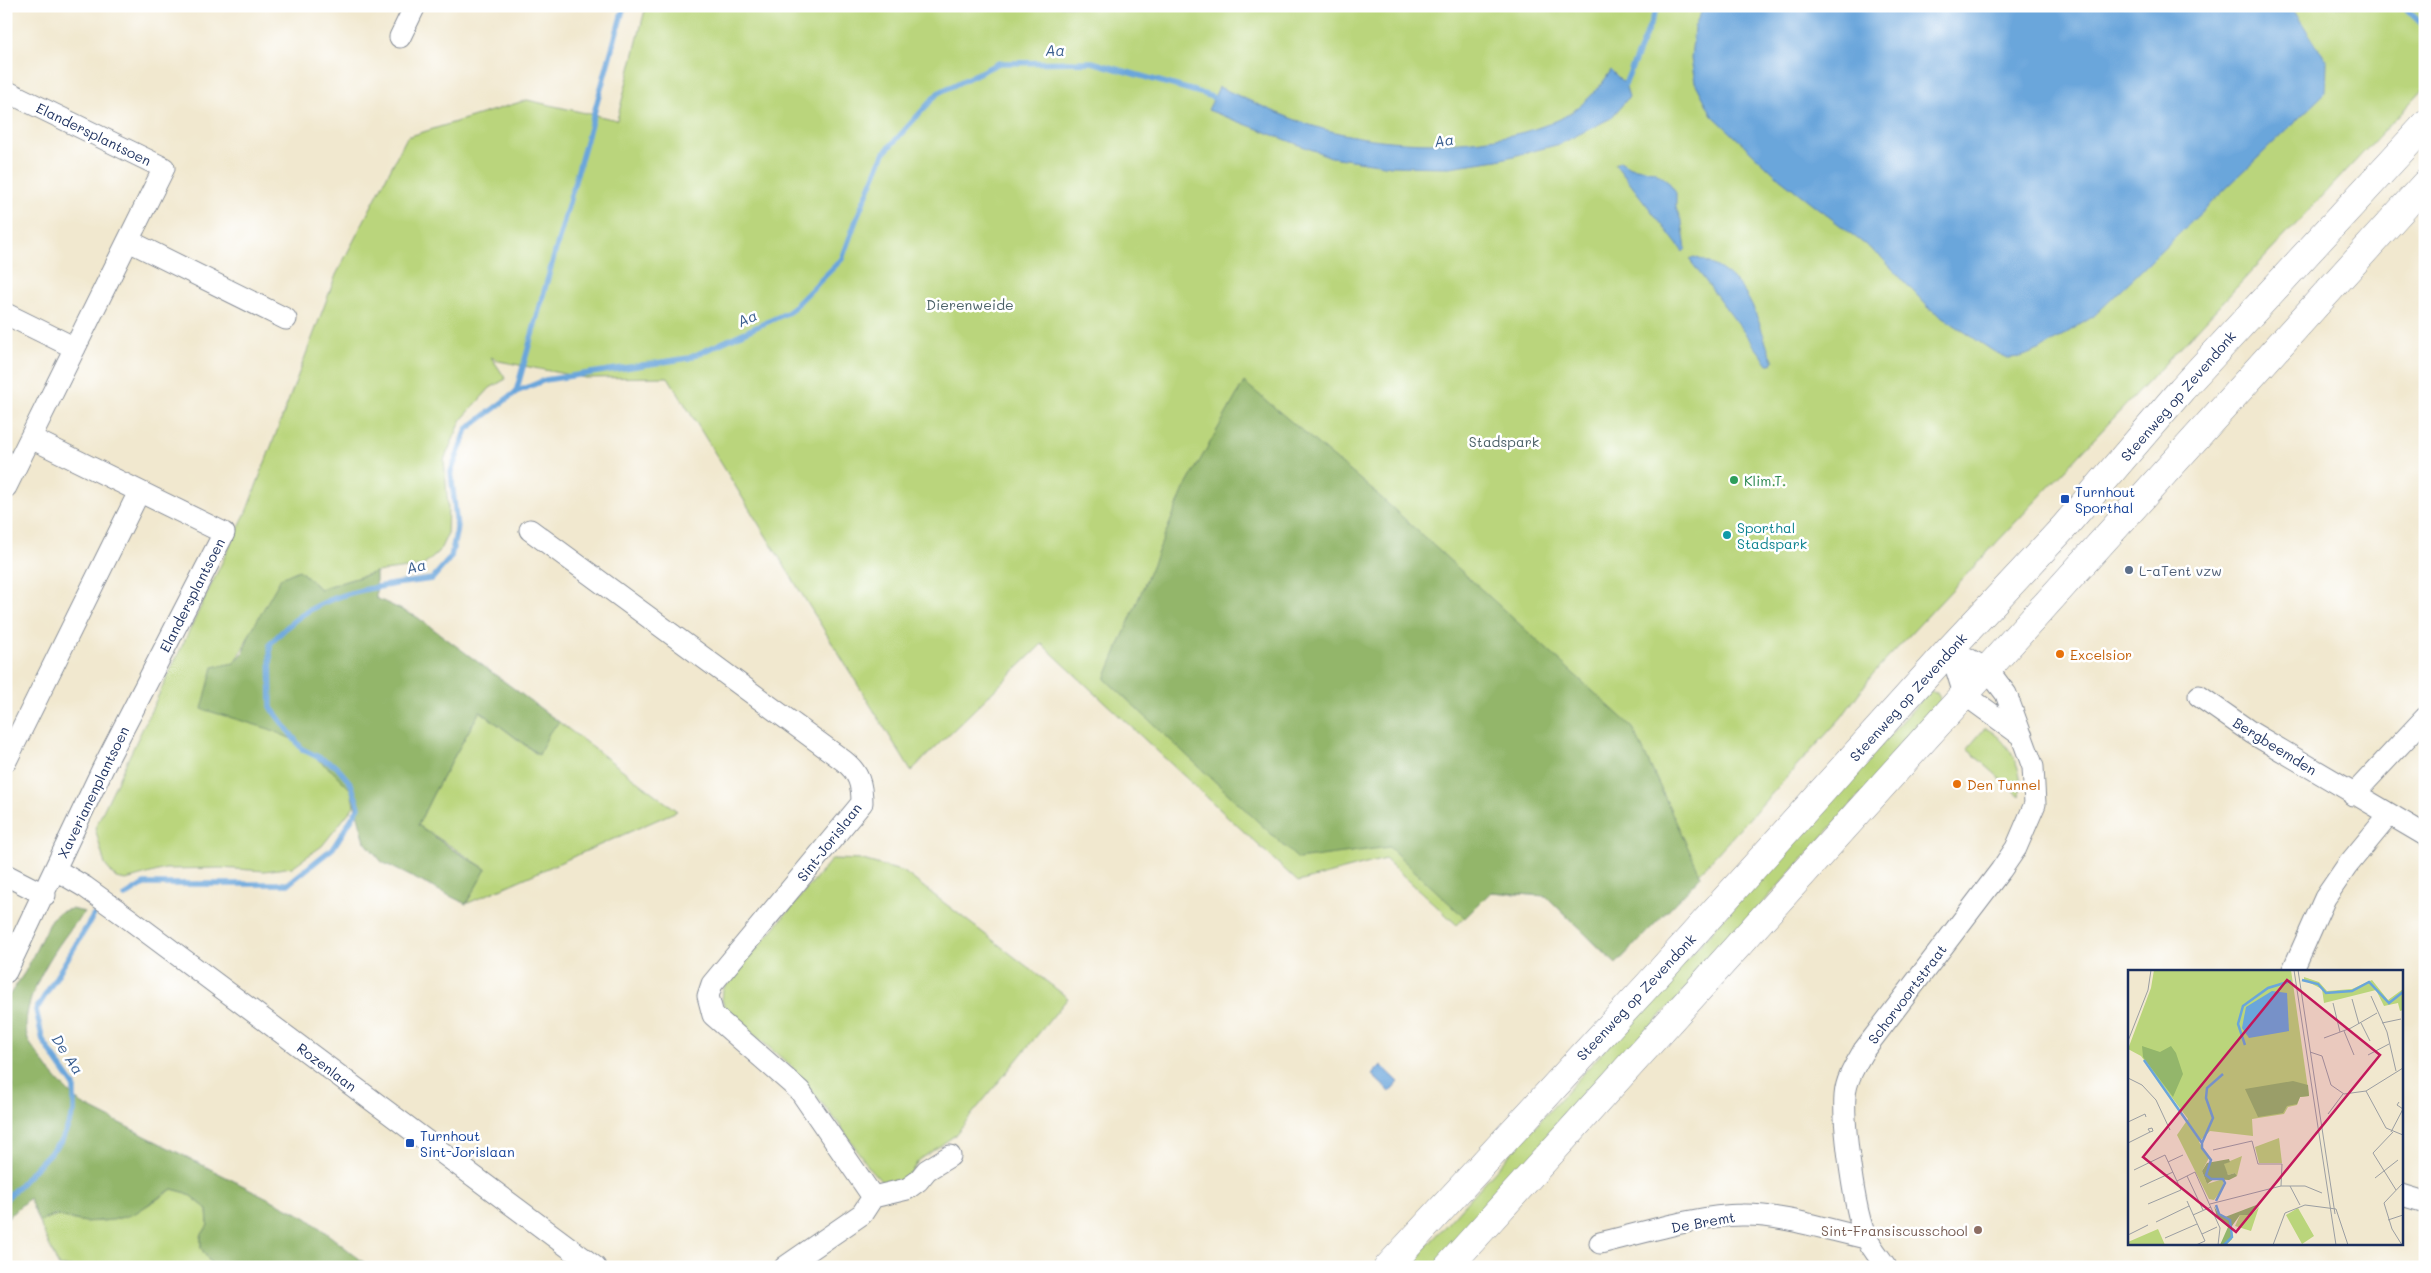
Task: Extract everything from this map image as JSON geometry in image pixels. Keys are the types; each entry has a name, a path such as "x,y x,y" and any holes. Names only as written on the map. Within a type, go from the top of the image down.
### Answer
{"main road":[{"name":"Steenweg op Zevendonk","path":"1388,1267 1655,978 1950,649 2064,527 2182,389 2425,125"},
{"path":"1448,1267 2425,184"}],"street":[{"path":"400,36 414,6"},
{"name":"Elandersplantsoen","path":"6,91 164,168 6,487"},
{"path":"129,241 286,318"},
{"path":"6,314 75,348"},
{"name":"Elandersplantsoen","path":"31,438 224,533 131,714"},
{"path":"6,760 139,492"},
{"name":"Sint-Jorislaan","path":"530,530 856,770 862,790 862,803 712,984 708,996 713,1015 800,1091 873,1197"},
{"path":"1950,649 1964,694 2023,736"},
{"name":"Schorvoortstraat","path":"1886,1267 1866,1238 1857,1211 1846,1119 1845,1094 1852,1072 1864,1050 2016,848 2035,804 2034,773 2023,736 2006,694 1987,669 1950,649"},
{"name":"Bergbeemden","path":"2199,696 2252,733 2353,795 2425,835"},
{"name":"Xaverianenplantsoen","path":"56,870 103,768 131,714"},
{"path":"2353,795 2425,718"},
{"path":"2293,970 2325,898 2347,866 2390,815"},
{"path":"6,972 56,870"},
{"name":"Rozenlaan","path":"56,870 85,887 128,918 595,1267"},
{"path":"6,875 45,895"},
{"path":"785,1267 862,1214 873,1197 894,1194 907,1189 918,1181 927,1170 950,1156"},
{"path":"2404,1196 2425,1202"},
{"name":"De Bremt","path":"1600,1243 1716,1217 1742,1215 1765,1217 1866,1238"}],"green space":[{"name":"Stadspark","path":"646,6 2425,6 2425,87 1872,675 1841,718 1616,964 1546,896 1491,892 1457,925 1385,859 1298,882 1042,644 911,771 668,377 585,378 499,361 491,357 506,379 490,388 462,419 444,460 448,507 447,535 439,552 423,566 376,572 320,589 299,570 263,614 250,633 240,655 234,663 269,729 292,739 331,770 351,790 354,806 322,846 292,867 265,871 221,868 165,869 126,880 116,878 105,865 95,828 247,510 336,275 407,137 527,100 617,120"},
{"path":"1244,382 1376,493 1633,728 1701,876 1616,964 1546,896 1491,892 1465,918 1389,847 1298,859 1105,679 1184,489"},
{"path":"299,570 320,589 376,572 376,598 417,617 559,722 549,733 539,755 480,711 433,794 418,825 452,849 486,869 466,904 382,862 365,842 351,790 331,770 292,739 269,729 202,709 213,667 234,663 243,653 250,633 281,578"},
{"path":"1931,692 1937,693 1942,702 1939,708 1434,1267 1408,1267 1926,695"},
{"path":"480,711 538,755 549,733 559,722 677,811 466,904 486,869 418,825 433,794"},
{"path":"1985,728 2008,747 2013,756 2020,776 2020,796 1967,749"},
{"path":"832,859 863,860 904,872 1068,998 954,1136 918,1161 911,1172 893,1185 882,1182 870,1169 839,1124 791,1066 726,1011 722,1000 723,989"},
{"path":"71,909 85,912 53,954 34,990 28,1008 26,1025 28,1040 42,1061 63,1086 82,1104 307,1218 370,1267 213,1267 201,1248 201,1236 208,1225 207,1209 187,1193 172,1189 134,1214 113,1220 85,1222 54,1215 39,1222 29,1198 6,1219 6,1126 12,1086 6,1058 6,1000 25,972 51,919 60,912"},
{"path":"6,1058 12,1086 6,1126"},
{"path":"172,1189 187,1193 207,1209 208,1225 201,1236 201,1248 213,1267 59,1267 39,1222 57,1216 96,1222 119,1218 152,1203"}],"water":[{"path":"1704,6 2291,6 2327,62 2326,92 2094,316 2039,350 2021,357 2008,358 1993,351 1929,308 1881,257 1779,178 1712,115 1695,82 1691,59 1694,27"},
{"path":"1611,70 1625,84 1629,97 1611,118 1560,144 1498,160 1449,167 1391,166 1331,157 1208,110 1219,87 1293,119 1339,133 1392,141 1451,143 1509,136 1536,129 1560,119 1575,110 1589,98"},
{"path":"1620,161 1630,167 1654,171 1668,181 1676,193 1676,208 1682,223 1686,249 1683,252 1615,164"},
{"path":"1694,257 1722,270 1741,288 1755,311 1774,361 1771,364 1768,364 1689,259"},
{"path":"1381,1065 1399,1082 1390,1092 1372,1075"}],"waterway":[{"path":"516,392 624,6"},
{"name":"Aa","path":"1621,88 1625,84 1658,6"},
{"name":"Aa","path":"2403,6 2425,27"},
{"name":"Aa","path":"125,896 144,884 288,884 333,848 359,807 351,784 336,766 302,749 271,708 270,644 295,620 310,610 343,595 360,590 432,579 451,557 457,528 451,472 467,429 516,392 545,380 689,358 789,312 842,259 884,153 938,93 999,63 1092,62 1220,100"},
{"name":"De Aa","path":"6,1199 62,1140 74,1112 74,1086 43,1041 36,1010 94,915"}],"place":[{"name":"Klim.T.","path":"1734,480"},
{"name":"Turnhout Sporthal","path":"2065,499"},
{"name":"Sporthal Stadspark","path":"1727,535"},
{"name":"L-aTent vzw","path":"2129,570"},
{"name":"Excelsior","path":"2060,654"},
{"name":"Den Tunnel","path":"1957,784"},
{"name":"Turnhout Sint-Jorislaan","path":"410,1143"},
{"name":"Sint-Fransiscusschool","path":"1978,1230"}],"park label":[{"name":"Dierenweide","path":"970,304"}]}
